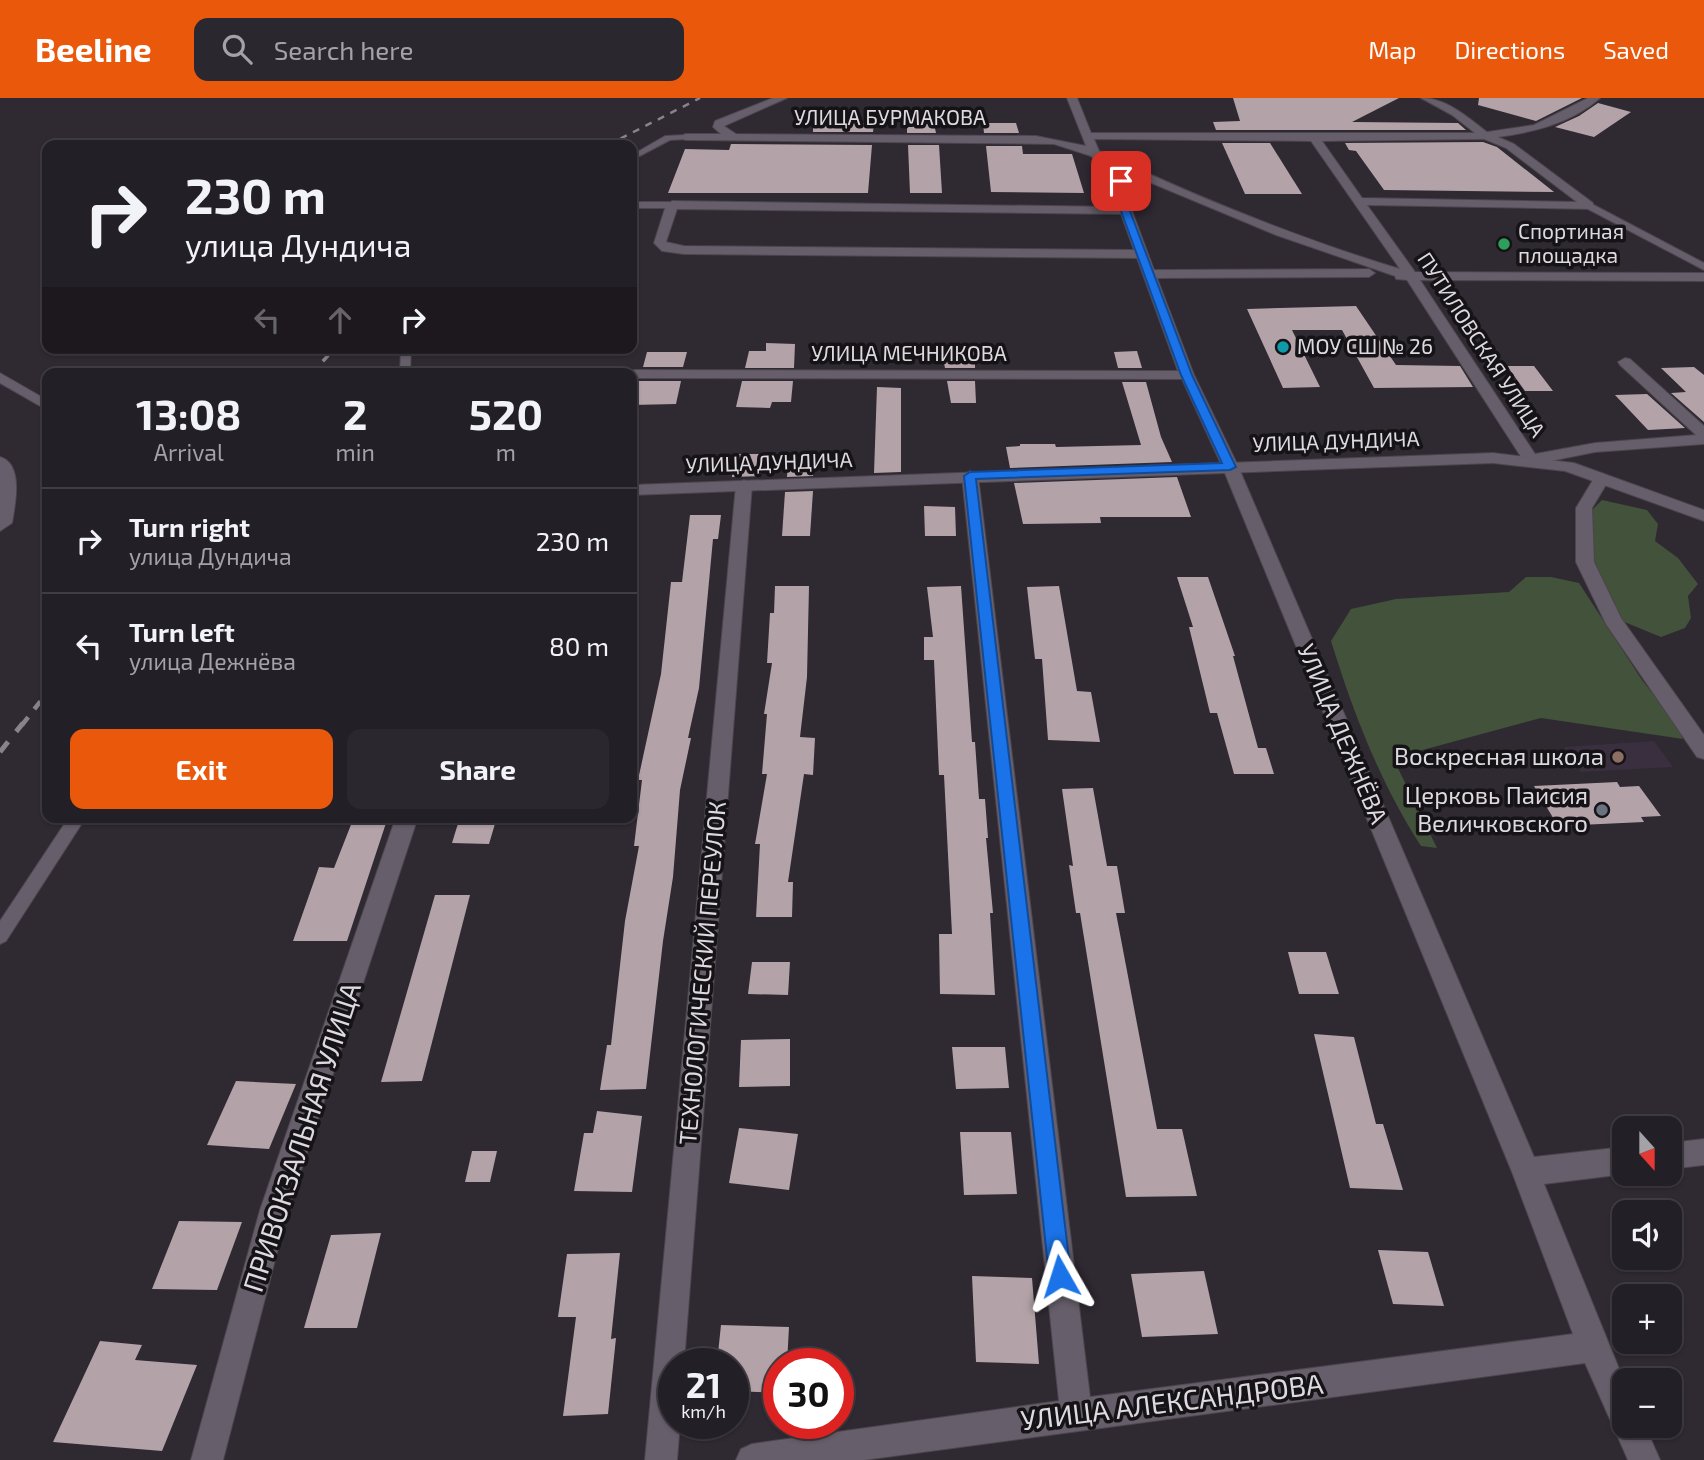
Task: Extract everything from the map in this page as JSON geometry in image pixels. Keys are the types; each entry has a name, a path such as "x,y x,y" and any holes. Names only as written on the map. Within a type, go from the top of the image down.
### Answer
{"street":[{"path":"733,137 718,127 719,123 782,98"},
{"name":"УЛИЦА ДЕЖНЁВА","path":"1072,98 1091,143 1126,187 1126,211 1187,375 1230,467 1526,1172 1593,1347 1612,1389"},
{"path":"1426,98 1456,113 1485,136 1510,146 1589,206"},
{"name":"УЛИЦА БУРМАКОВА","path":"685,137 1036,139 1091,143 1485,136 1536,128 1595,98"},
{"name":"ПУТИЛОВСКАЯ УЛИЦА","path":"1314,138 1412,277 1531,460 1569,466 1704,516"},
{"path":"1091,143 1173,189 1352,260 1412,277"},
{"path":"1356,201 1589,206"},
{"path":"1126,211 672,205 660,243 666,248 684,250 1142,254"},
{"path":"1151,274 1349,271 1412,277 1704,276"},
{"path":"1625,362 1704,436"},
{"name":"УЛИЦА МЕЧНИКОВА","path":"637,374 1187,375"},
{"path":"0,377 42,403"},
{"name":"УЛИЦА ДУНДИЧА","path":"637,490 1493,458 1531,460 1562,451 1596,446 1704,436"},
{"path":"0,462 10,486 4,523 0,526"},
{"path":"970,476 1076,1414"},
{"path":"1602,478 1584,508 1585,562 1614,620 1704,751"},
{"name":"ТЕХНОЛОГИЧЕСКИЙ ПЕРЕУЛОК","path":"661,1460 744,485"},
{"name":"ПРИВОКЗАЛЬНАЯ УЛИЦА","path":"207,1460 274,1210 405,823"},
{"path":"1682,1155 1704,1152"},
{"path":"1526,1172 1612,1162"},
{"name":"УЛИЦА АЛЕКСАНДРОВА","path":"752,1460 1076,1414 1593,1347"},
{"path":"1634,1438 1644,1460"}],"lane":[{"path":"637,155 668,138 685,137"},
{"path":"637,205 672,205"},
{"path":"1589,206 1704,267"},
{"path":"0,936 74,823"}],"shaded area":[{"name":"Воскресная школа","path":"1654,741 1673,767 1581,772 1564,747"}],"green space":[{"path":"1602,500 1647,510 1658,524 1655,541 1678,558 1698,584 1688,596 1691,618 1685,628 1661,637 1622,621 1594,564 1592,510"},
{"path":"1526,577 1551,577 1579,583 1642,680 1677,724 1683,739 1541,718 1393,758 1437,848 1421,846 1380,772 1331,641 1351,609 1396,599 1509,592"}],"building":[{"path":"1233,98 1399,98 1352,122 1458,123 1466,130 1216,130 1213,122 1240,121"},
{"path":"1479,98 1582,98 1536,121 1478,105"},
{"path":"1598,103 1631,112 1594,137 1555,127 1579,116"},
{"path":"813,123 874,123 873,132 813,132"},
{"path":"983,123 1016,123 1019,133 984,133"},
{"path":"907,124 934,124 936,133 907,133"},
{"path":"1483,142 1497,147 1554,192 1384,190 1356,151 1349,150 1345,143"},
{"path":"1222,143 1270,143 1302,194 1245,194"},
{"path":"731,144 872,145 868,193 668,193 685,149 729,150"},
{"path":"908,145 939,145 942,193 910,193"},
{"path":"986,146 1022,146 1023,154 1072,154 1084,193 991,192"},
{"name":"МОУ СШ № 26","path":"1356,306 1396,365 1460,366 1473,387 1374,388 1342,330 1292,330 1320,387 1283,388 1247,309"},
{"path":"766,343 795,344 794,368 745,368 749,351 766,351"},
{"path":"941,349 975,351 975,368 945,368"},
{"path":"1137,351 1142,368 1118,368 1114,352"},
{"path":"647,352 687,352 683,367 643,367"},
{"path":"1507,366 1534,366 1553,391 1525,391"},
{"path":"1694,367 1704,375 1704,422 1671,393 1686,392 1661,368"},
{"path":"638,381 681,381 676,404 637,405"},
{"path":"742,381 793,381 791,402 772,402 770,408 736,407"},
{"path":"947,381 975,381 976,403 951,403"},
{"path":"1122,382 1146,382 1161,437 1172,462 1010,468 1006,447 1020,444 1055,444 1056,447 1141,445"},
{"path":"877,387 901,388 901,472 874,473"},
{"path":"1647,394 1685,428 1648,430 1615,395"},
{"path":"733,454 763,454 762,476 732,477"},
{"path":"815,458 813,476 787,477 788,459"},
{"path":"1177,477 1191,517 1100,517 1101,523 1023,524 1014,483"},
{"path":"813,491 810,536 782,536 785,492"},
{"path":"924,506 955,507 956,536 925,536"},
{"path":"690,515 721,515 718,539 713,539 699,688 680,790 673,877 646,1089 600,1090 607,1045 611,1045 625,921 639,846 634,846 642,780 638,780 661,674 671,582 682,582"},
{"path":"1177,577 1208,577 1235,656 1258,748 1266,748 1274,774 1234,774 1217,713 1210,713 1189,627 1193,627"},
{"path":"775,586 809,586 807,677 800,737 815,738 813,775 804,774 788,882 793,882 792,917 756,917 760,844 755,844 767,774 762,774 767,714 764,714 772,663 767,663 770,613 774,613"},
{"path":"961,586 972,742 975,742 979,799 985,799 993,913 990,913 995,995 940,994 939,934 952,934 944,775 939,775 934,660 924,660 924,637 933,637 927,587"},
{"path":"1059,586 1077,691 1091,692 1100,742 1048,740 1042,659 1035,659 1027,587"},
{"name":"Церковь Паисия Величковского","path":"1617,782 1620,787 1639,786 1661,816 1641,817 1644,822 1558,826 1534,786"},
{"path":"1093,788 1107,866 1117,866 1125,913 1116,913 1157,1129 1182,1129 1197,1196 1126,1197 1080,913 1076,913 1069,865 1073,866 1062,789"},
{"path":"352,823 386,823 347,941 293,941 319,867 334,868"},
{"path":"458,823 495,823 489,844 452,843"},
{"path":"435,895 470,895 422,1081 381,1082"},
{"path":"1288,952 1326,952 1339,994 1299,994"},
{"path":"752,962 790,962 788,995 748,994"},
{"path":"1314,1034 1354,1037 1376,1124 1383,1124 1403,1190 1350,1188"},
{"path":"790,1039 790,1086 739,1087 741,1040"},
{"path":"952,1047 1005,1047 1009,1088 956,1089"},
{"path":"236,1081 296,1084 269,1149 207,1145"},
{"path":"597,1111 642,1116 632,1192 574,1191 584,1133 593,1133"},
{"path":"739,1128 798,1134 789,1190 729,1183"},
{"path":"960,1132 1011,1132 1017,1194 964,1195"},
{"path":"472,1151 497,1151 490,1182 465,1182"},
{"path":"179,1221 242,1222 217,1290 152,1289"},
{"path":"381,1233 357,1328 304,1328 331,1235"},
{"path":"1378,1250 1428,1252 1444,1306 1393,1304"},
{"path":"620,1253 611,1339 616,1338 608,1414 563,1416 576,1317 558,1317 567,1254"},
{"path":"1204,1271 1218,1334 1142,1337 1131,1274"},
{"path":"972,1276 1032,1278 1039,1364 976,1362"},
{"path":"721,1325 789,1327 788,1348 763,1348 763,1392 749,1392 749,1348 719,1348"},
{"path":"100,1341 142,1345 135,1360 197,1365 162,1451 53,1442"}],"railway":[{"path":"618,140 700,98"},
{"path":"317,368 329,354"},
{"path":"22,725 42,699"},
{"path":"0,752 23,723"}],"place":[{"name":"Спортиная площадка","path":"1504,244"},
{"name":"МОУ СШ № 26","path":"1283,347"},
{"name":"Воскресная школа","path":"1618,757"},
{"name":"Церковь Паисия Величковского","path":"1602,810"}],"route":[{"path":"1060,1276 970,476 1230,467 1187,375 1126,211 1126,187 1121,181"}]}
